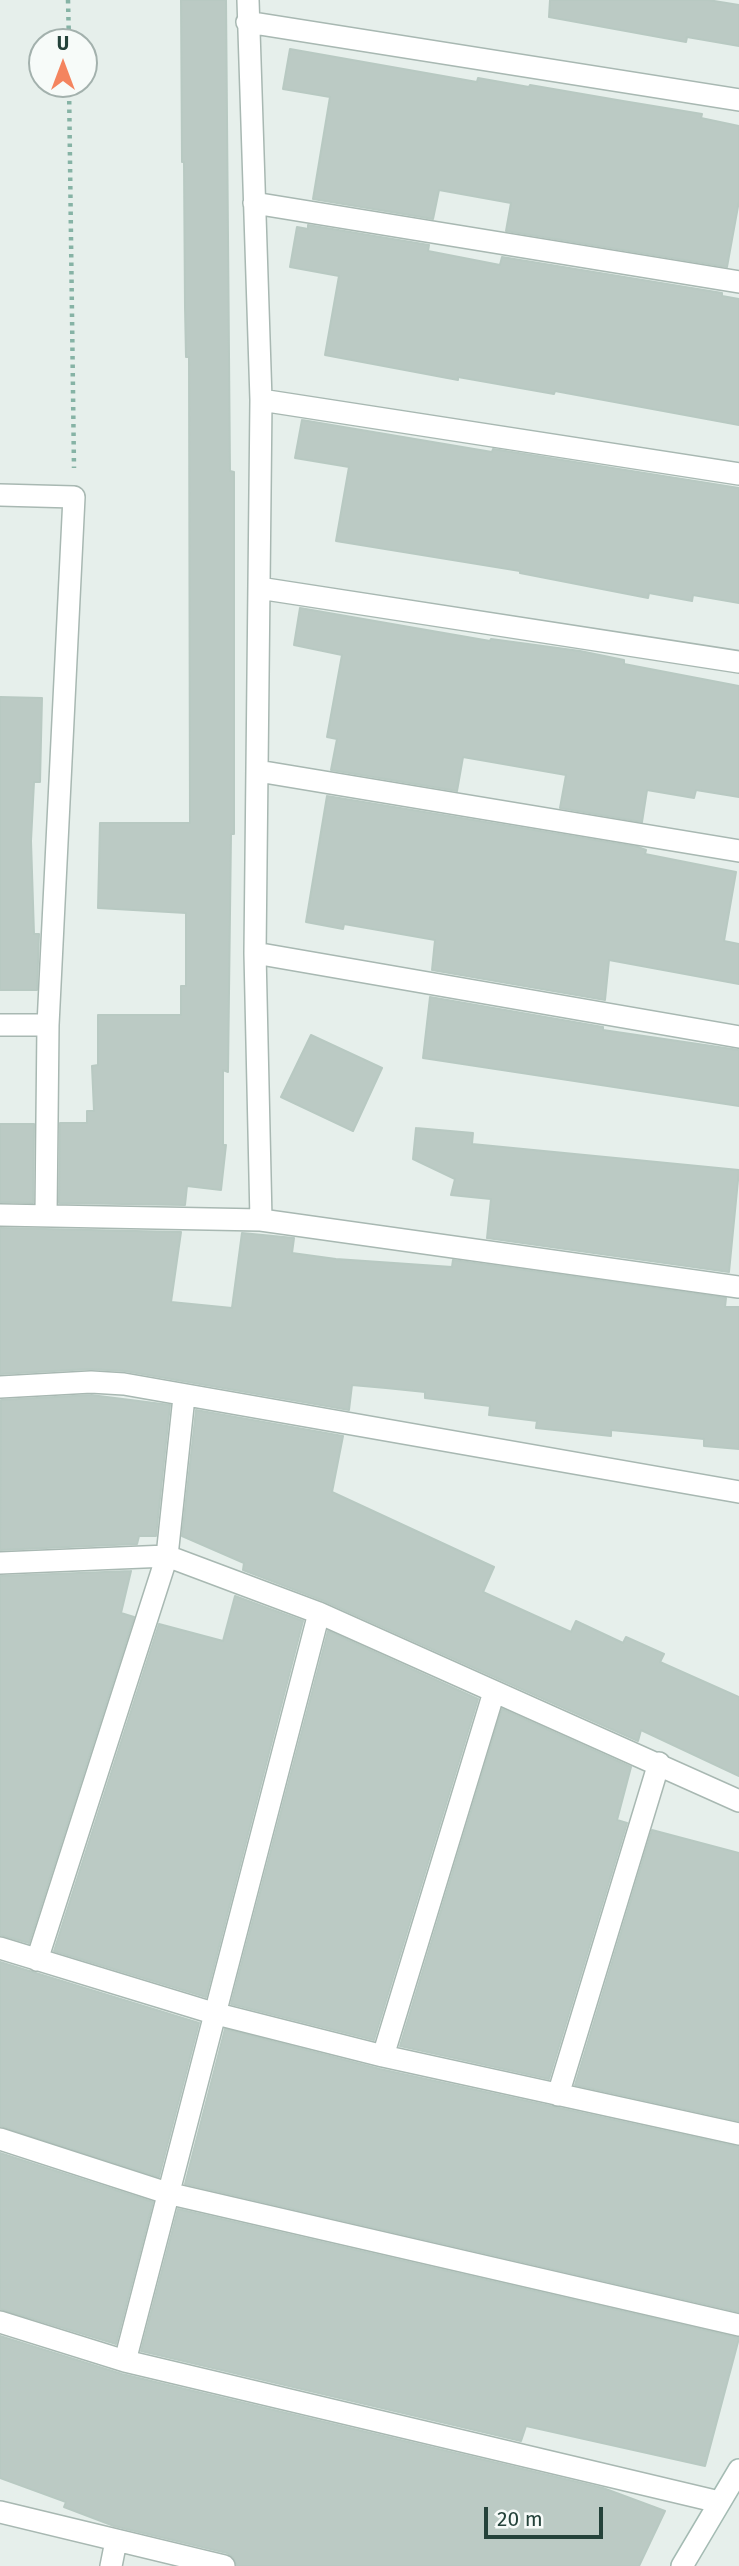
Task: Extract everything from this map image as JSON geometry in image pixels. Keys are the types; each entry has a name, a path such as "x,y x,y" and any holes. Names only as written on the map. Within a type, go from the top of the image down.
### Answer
{"street":[{"path":"248,0 261,400 255,953 261,1220"},
{"path":"247,22 739,100"},
{"path":"254,203 739,282"},
{"path":"261,400 739,474"},
{"path":"0,495 74,497 48,1025 46,1214"},
{"path":"259,588 739,662"},
{"path":"258,771 739,851"},
{"path":"255,953 739,1037"},
{"path":"0,1025 48,1025"},
{"path":"0,1215 261,1220 739,1286"},
{"path":"0,1387 91,1382 124,1384 184,1397 739,1492"},
{"path":"37,1960 167,1556 184,1397"},
{"path":"0,1563 167,1556 319,1614 659,1763 739,1801"},
{"path":"125,2361 213,2013 319,1614"},
{"path":"383,2056 494,1692"},
{"path":"558,2095 659,1763"},
{"path":"0,1948 213,2013 383,2056 738,2131"},
{"path":"0,2139 167,2193 739,2325"},
{"path":"0,2322 125,2361 719,2502"},
{"path":"682,2566 739,2470"},
{"path":"0,2512 224,2566"},
{"path":"111,2566 116,2541"}],"path":[{"path":"68,0 69,28"},
{"path":"69,98 74,497"}],"building":[{"path":"181,0 226,0 230,471 234,472 234,834 231,834 228,1072 223,1070 223,1145 226,1145 221,1190 187,1186 185,1205 59,1203 60,1123 87,1123 87,1111 94,1111 92,1066 98,1065 98,1015 181,1015 181,986 186,986 186,913 98,908 100,823 190,823 189,357 186,357"},
{"path":"550,0 708,0 739,5 739,46 687,37 686,42 549,17"},
{"path":"290,49 477,82 478,78 529,87 530,85 702,114 701,118 739,126 739,201 727,267 506,231 511,203 439,190 433,219 313,199 330,97 283,89"},
{"path":"308,225 429,245 428,251 500,265 502,257 722,293 722,296 739,299 739,425 555,391 554,394 458,377 458,380 325,355 339,276 290,267 297,227 308,229"},
{"path":"302,420 492,452 493,449 739,488 739,603 693,595 692,601 649,593 648,598 520,571 336,541 349,467 295,458"},
{"path":"300,608 490,641 580,651 624,660 624,664 739,686 739,797 696,790 694,798 647,790 642,822 560,808 566,775 463,757 457,791 331,770 337,739 327,737 342,655 294,645"},
{"path":"0,697 42,698 40,782 34,782 31,841 34,934 39,934 37,990 0,990"},
{"path":"327,796 638,847 646,850 645,854 736,872 724,941 739,944 739,984 609,960 605,1000 432,970 435,940 344,924 343,929 306,922"},
{"path":"430,997 603,1027 603,1030 739,1050 739,1106 423,1058"},
{"path":"311,1035 382,1068 353,1131 281,1097"},
{"path":"0,1124 34,1124 33,1203 0,1202"},
{"path":"416,1128 473,1133 472,1144 739,1170 729,1272 487,1238 491,1199 451,1195 455,1179 413,1159"},
{"path":"0,1228 181,1232 171,1302 232,1308 242,1233 294,1238 292,1253 336,1259 452,1267 453,1260 726,1298 725,1307 739,1307 739,1449 704,1446 704,1439 611,1430 611,1436 536,1428 537,1421 489,1415 490,1406 425,1398 425,1392 386,1388 352,1385 349,1410 125,1371 90,1369 0,1374"},
{"path":"91,1395 170,1405 156,1536 139,1536 137,1544 0,1550 1,1400"},
{"path":"196,1410 343,1436 332,1492 494,1567 483,1592 571,1632 576,1621 623,1643 626,1637 664,1654 660,1662 739,1697 739,1776 641,1730 638,1741 324,1601 243,1570 244,1563 182,1536"},
{"path":"131,1571 121,1613 134,1617 29,1943 0,1935 0,1576"},
{"path":"235,1596 303,1621 206,1997 54,1951 159,1624 223,1641"},
{"path":"328,1631 478,1699 374,2040 231,2004"},
{"path":"502,1709 631,1767 617,1820 627,1823 549,2079 400,2046"},
{"path":"652,1830 739,1853 739,2121 575,2085"},
{"path":"0,1962 199,2023 159,2177 0,2126"},
{"path":"225,2029 380,2069 739,2147 739,2312 185,2184"},
{"path":"0,2153 153,2202 116,2344 0,2309"},
{"path":"178,2209 739,2338 705,2466 526,2426 521,2441 141,2351"},
{"path":"0,2336 122,2374 603,2488 665,2511 639,2566 237,2566 233,2557 227,2553 114,2526 64,2507 66,2502 0,2478"}]}
